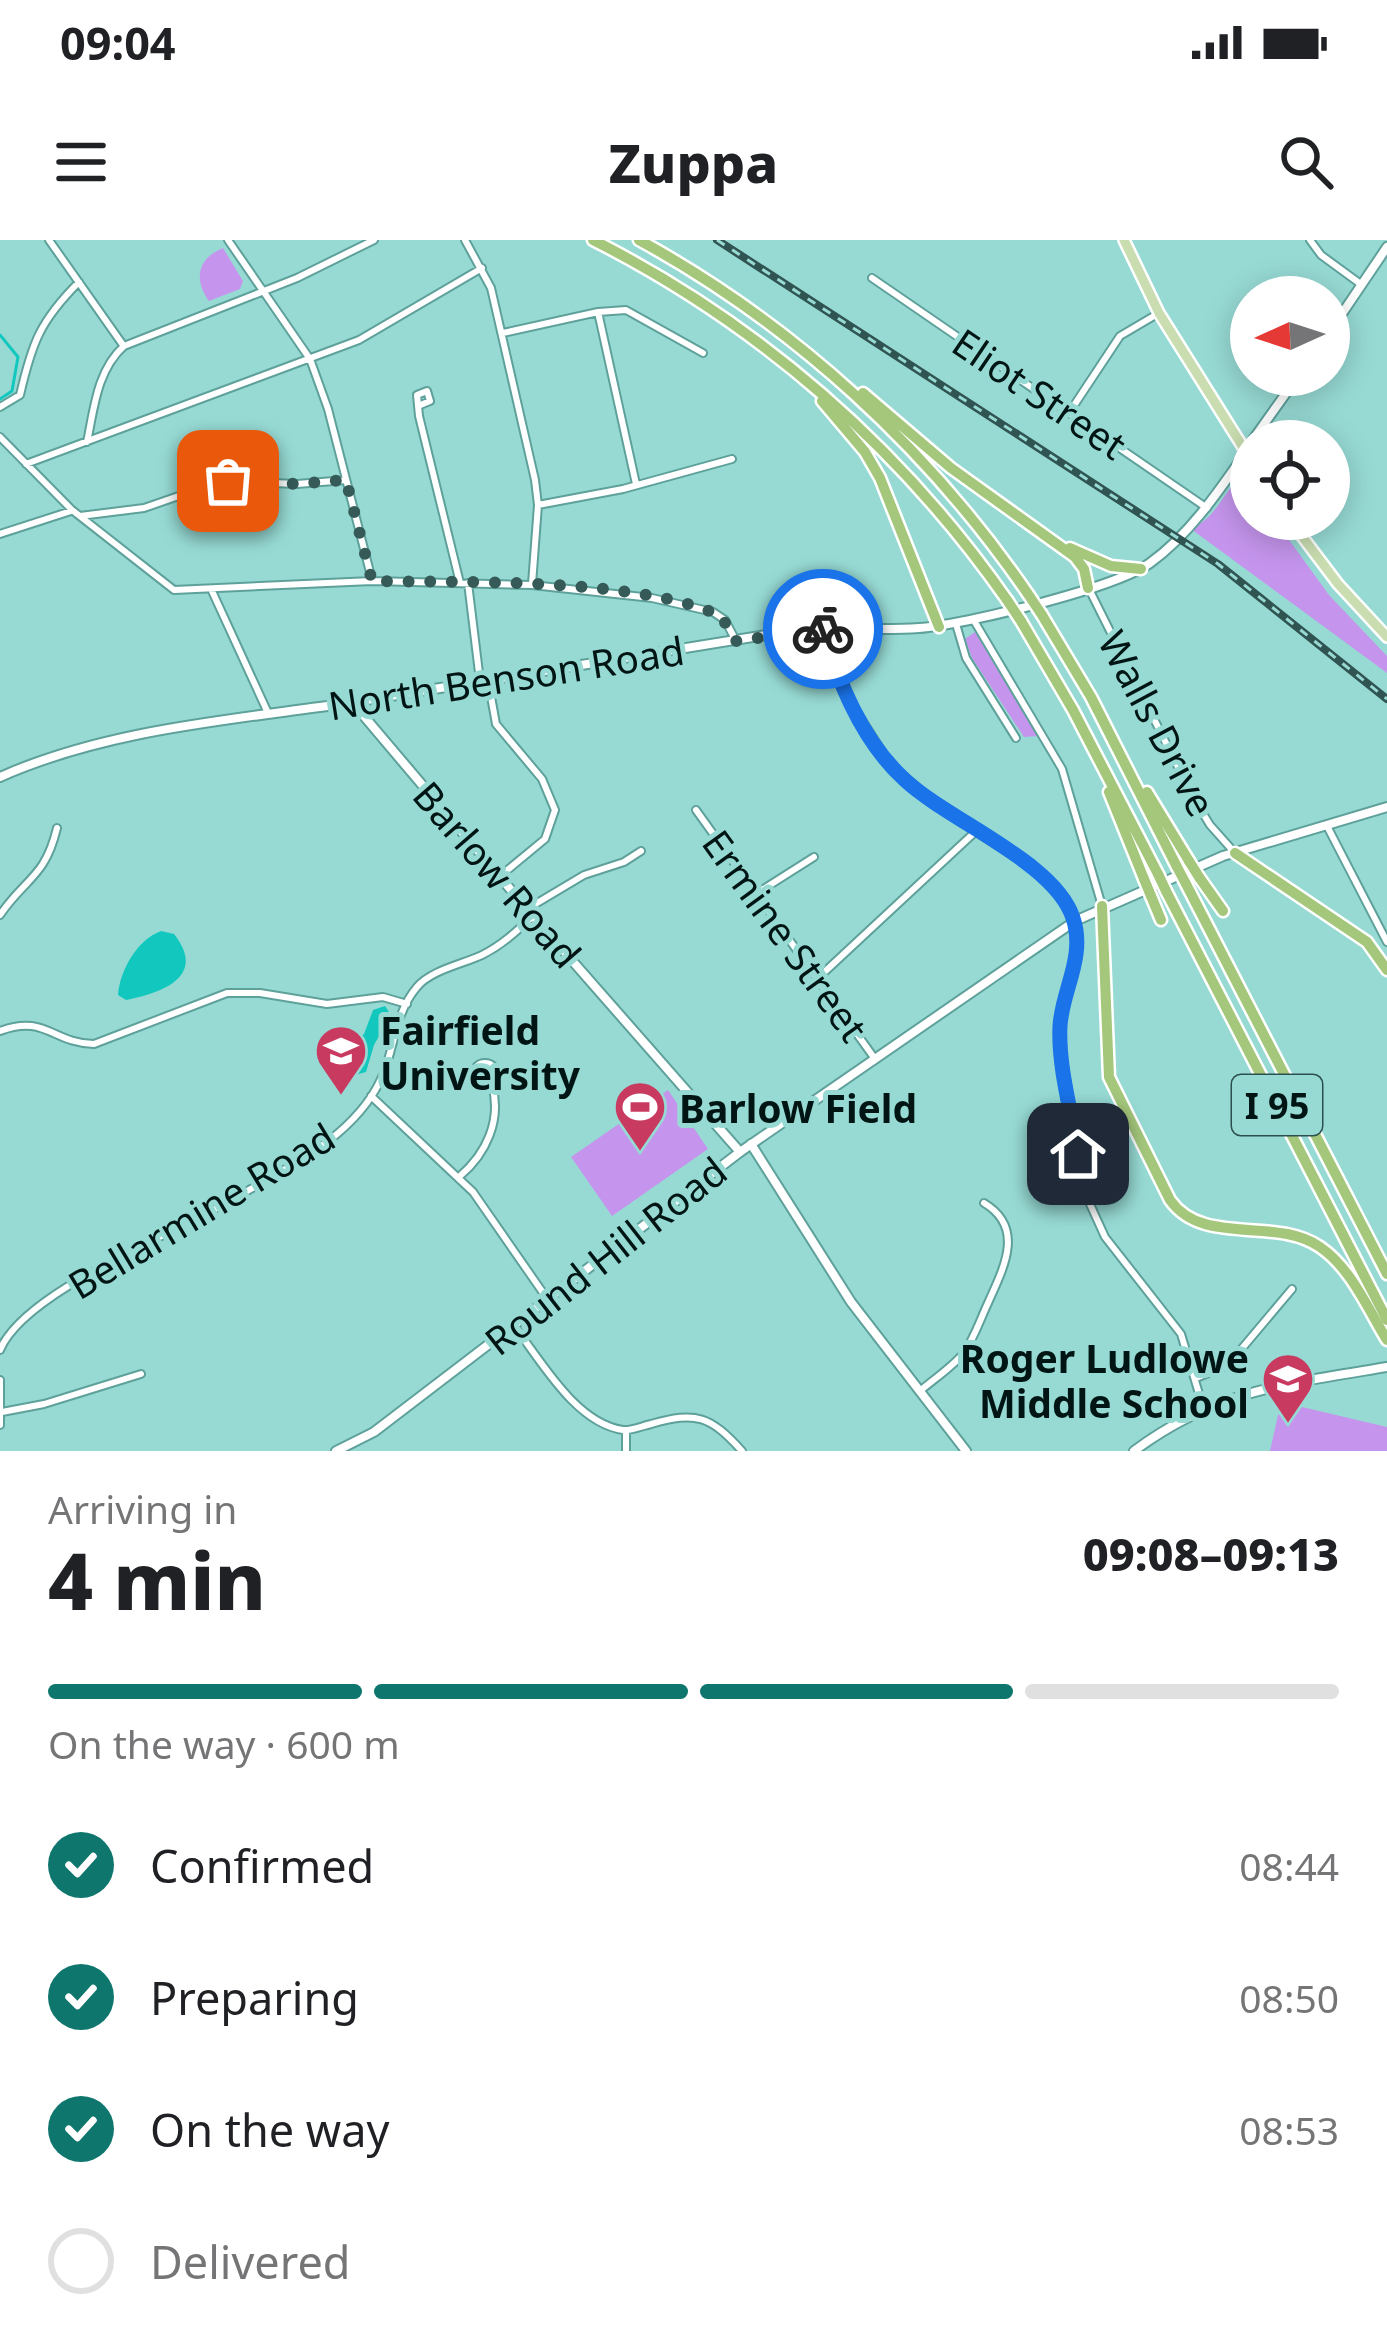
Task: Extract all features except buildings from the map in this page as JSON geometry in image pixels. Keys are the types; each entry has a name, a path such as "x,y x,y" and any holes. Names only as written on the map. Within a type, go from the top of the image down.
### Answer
{"highway":[{"name":"I 95","path":"593,240 698,300 800,375 912,481 1006,600 1085,733 1387,1320"},
{"name":"I 95","path":"639,240 715,285 840,381 914,452 984,533 1042,615 1183,864 1186,882 1387,1274"},
{"path":"778,330 862,392 951,468 1079,561 1088,588"},
{"path":"800,375 873,465 939,627"},
{"path":"1036,529 1111,566 1141,568"},
{"path":"1085,733 1161,920"},
{"path":"1235,853 1367,942 1387,970"},
{"path":"1183,864 1199,877 1223,911"},
{"path":"1102,906 1109,1077 1174,1207 1200,1223 1283,1233 1315,1244 1341,1268 1387,1340"}],"main road":[{"path":"1123,241 1159,313 1231,420"},
{"path":"1350,302 1387,243"},
{"name":"North Benson Road","path":"0,777 108,742 269,715 822,627 956,624 1088,588 1141,568 1207,508 1230,476"},
{"path":"1305,540 1387,637"},
{"name":"Barlow Road","path":"352,702 740,1152"},
{"name":"Round Hill Road","path":"336,1451 374,1432 751,1144 1075,921 1235,853 1387,807"},
{"path":"751,1144 851,1302 966,1451"},
{"path":"1134,1451 1203,1407 1257,1390 1387,1367"}],"street":[{"path":"49,240 124,346"},
{"path":"228,240 310,359 372,581"},
{"path":"87,442 103,376 124,346 351,254 374,240"},
{"path":"465,240 482,268 503,333 538,505 532,585"},
{"path":"1310,240 1321,255 1362,285"},
{"path":"26,464 359,340 482,268"},
{"name":"Eliot Street","path":"872,278 1207,508"},
{"path":"0,407 20,395 27,357 38,332 56,304 79,282"},
{"path":"503,333 598,312 630,310 703,353"},
{"path":"598,312 637,485"},
{"path":"1069,412 1120,336 1159,313"},
{"path":"418,406 496,724 542,779 555,810 544,839 500,877"},
{"path":"0,437 72,510 174,590 372,581 532,585 652,598 713,612 725,620 736,641"},
{"path":"538,505 732,459"},
{"path":"80,516 130,511 222,482 346,480"},
{"path":"0,534 72,510"},
{"name":"Walls Drive","path":"1088,588 1193,796 1235,853"},
{"path":"212,591 269,715"},
{"path":"974,619 1062,769 1102,906"},
{"path":"956,624 966,658 1016,738"},
{"path":"822,627 841,686 890,764 975,832 1034,868 1065,900 1075,921 1076,956 1062,1008 1060,1041 1084,1191 1105,1237 1181,1334 1203,1407"},
{"name":"Ermine Street","path":"696,811 875,1059"},
{"path":"1327,826 1387,942"},
{"path":"0,915 39,874 51,855 57,828"},
{"path":"818,978 975,832"},
{"path":"0,1031 31,1023 94,1044 205,999 240,992 328,1004 383,997 407,1004 424,981 488,952 530,913 584,875 641,851"},
{"path":"754,895 814,856"},
{"name":"Bellarmine Road","path":"0,1350 14,1327 52,1298 310,1154 352,1119 383,1076 407,1004"},
{"path":"460,1176 480,1157 489,1138 495,1102 492,1085 497,1078 490,1063 481,1063 473,1078 483,1087 492,1085"},
{"path":"371,1096 460,1176 548,1300"},
{"path":"920,1391 970,1344 1007,1258 1007,1230 996,1210 984,1203"},
{"path":"1196,1378 1228,1365 1292,1289"},
{"path":"514,1326 578,1405 607,1424 626,1431 689,1415 715,1423 742,1451"},
{"path":"2,1412 141,1374"},
{"path":"0,1380 0,1425"},
{"path":"626,1431 626,1451"}],"shaded area":[{"path":"223,248 243,281 240,289 209,301 201,285 201,270 208,257"},
{"path":"1230,489 1230,540 1289,540 1329,595 1387,656 1387,673 1191,529 1209,516"},
{"path":"975,632 1039,736 1024,737 972,658 965,639"},
{"name":"Barlow Field","path":"668,1090 708,1149 612,1216 571,1157"},
{"path":"1302,1407 1387,1427 1387,1451 1270,1451 1278,1415"}],"water":[{"path":"161,931 174,934 183,949 183,972 166,987 126,1000 118,995 126,966 144,941"},
{"path":"385,1006 391,1015 366,1072 333,1081 322,1059 334,1039 343,1039 346,1046 364,1034 373,1010"}],"waterway":[{"path":"0,335 18,357 12,391 0,399"}],"railway":[{"path":"717,240 1218,564 1387,699"}],"way so far":[{"path":"228,481 346,480 372,581 532,585 652,598 721,616 736,641 823,629"}],"place":[{"name":"Fairfield University","path":"341,1097"},
{"name":"Barlow Field","path":"640,1153"},
{"name":"Roger Ludlowe Middle School","path":"1288,1425"}],"route":[{"path":"823,629 841,686 890,764 947,813 1034,868 1065,900 1075,921 1076,956 1062,1008 1060,1041 1078,1154"}]}
